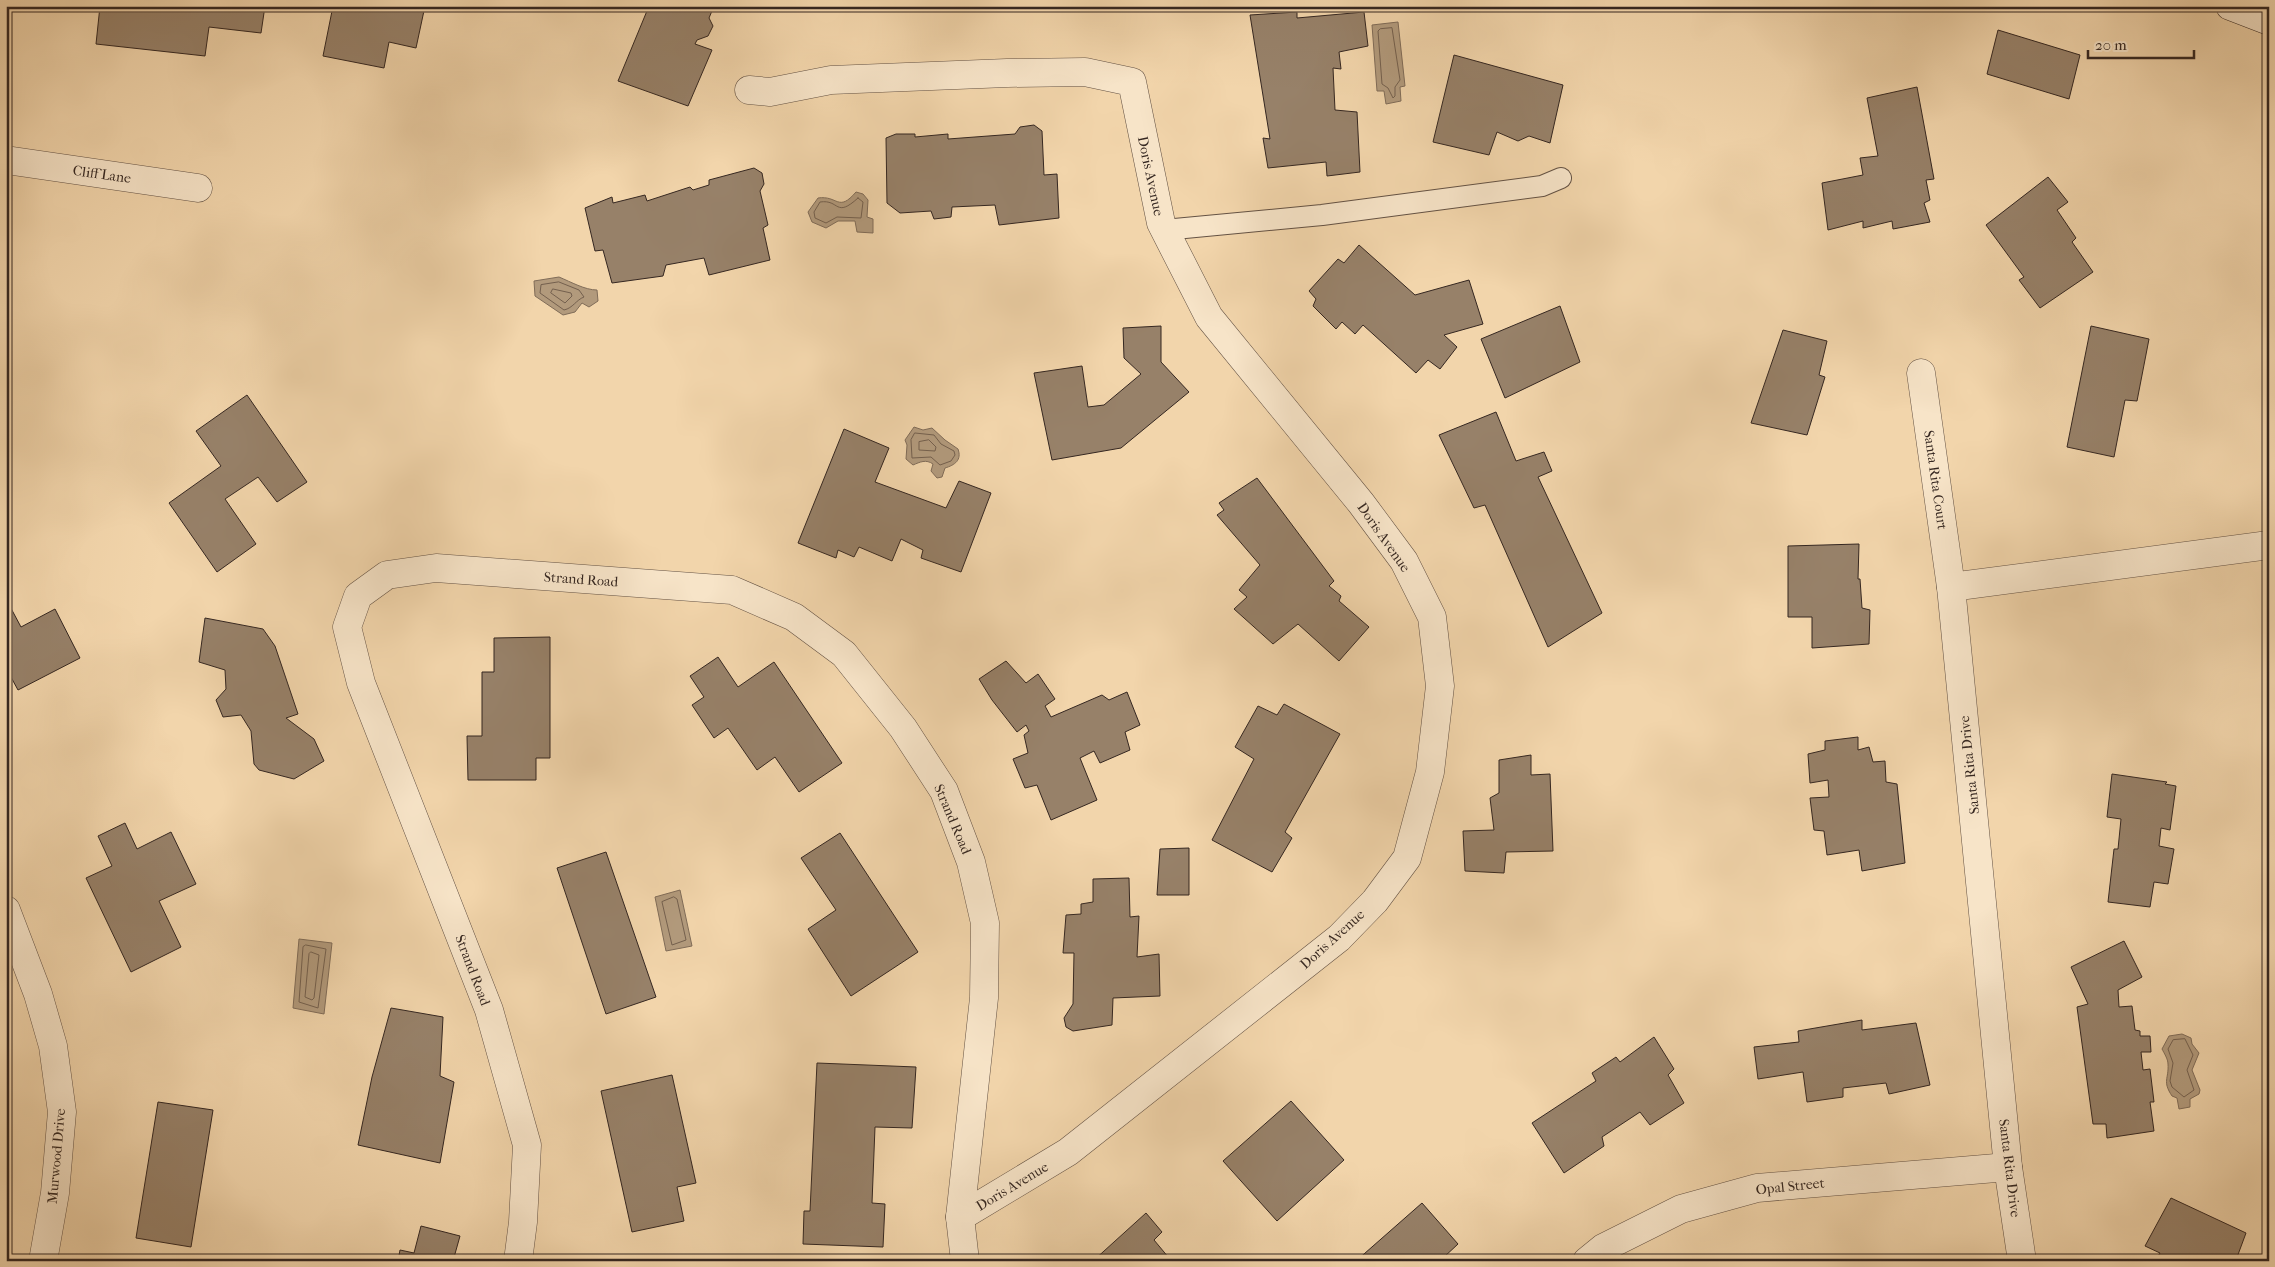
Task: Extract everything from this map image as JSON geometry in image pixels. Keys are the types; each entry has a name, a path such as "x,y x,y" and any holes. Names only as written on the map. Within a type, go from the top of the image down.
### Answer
{"street":[{"path":"2230,6 2269,21"},
{"name":"Doris Avenue","path":"749,90 770,92 831,80 1007,73 1084,72 1132,82 1161,223 1209,317 1404,561 1432,617 1440,686 1430,772 1407,858 1375,901 1339,938 1068,1152 960,1217"},
{"name":"Cliff Lane","path":"6,160 198,188"},
{"name":"Santa Rita Court","path":"1921,373 1951,587"},
{"path":"1951,587 2269,545"},
{"name":"Strand Road","path":"518,1261 523,1222 527,1145 489,1010 362,683 347,627 358,596 387,575 436,568 732,590 794,617 844,654 903,728 944,791 971,862 984,923 984,998 960,1217 965,1261"},
{"name":"Santa Rita Drive","path":"1951,587 2008,1167 2022,1261"},
{"name":"Murwood Drive","path":"6,910 38,994 53,1046 62,1112 55,1193 43,1261"},
{"name":"Opal Street","path":"1587,1261 1603,1248 1681,1209 1757,1188 2008,1167"}],"lane":[{"path":"1164,230 1322,215 1542,186 1562,178"}],"water":[{"path":"1398,22 1405,86 1400,87 1401,101 1386,104 1384,91 1377,91 1372,25"},
{"path":"856,192 863,194 868,200 867,217 873,219 873,233 857,232 855,221 838,221 826,228 812,222 808,212 818,198 841,202 850,198"},
{"path":"559,277 583,287 597,290 598,301 589,307 582,303 575,312 563,315 535,296 534,281"},
{"path":"914,427 923,430 932,428 958,449 958,459 955,464 945,468 942,477 937,478 931,471 933,464 930,462 913,465 906,459 907,445 905,440"},
{"path":"680,890 692,946 666,951 655,897"},
{"path":"299,939 332,943 324,1014 293,1008"},
{"path":"2182,1034 2191,1038 2192,1044 2199,1053 2192,1070 2200,1090 2199,1094 2190,1099 2190,1107 2179,1109 2177,1098 2172,1096 2167,1087 2168,1062 2162,1049 2169,1036"}],"building":[{"path":"100,6 265,6 261,33 209,27 205,56 96,44"},
{"path":"333,6 425,6 416,48 389,42 384,68 323,56"},
{"path":"649,6 714,6 709,18 713,26 708,36 697,40 695,44 712,50 688,106 618,81"},
{"path":"1297,12 1297,18 1364,12 1368,46 1339,52 1341,69 1333,68 1335,110 1357,112 1360,172 1327,176 1326,162 1268,168 1263,138 1270,139 1250,15"},
{"path":"1998,30 2080,55 2069,99 1987,74"},
{"path":"1454,55 1563,85 1550,143 1529,136 1518,141 1497,132 1489,155 1433,142"},
{"path":"1917,87 1934,179 1926,180 1930,200 1924,203 1930,222 1893,229 1892,221 1863,228 1863,221 1828,230 1822,183 1863,175 1860,158 1878,156 1867,98"},
{"path":"1034,125 1042,131 1044,175 1057,174 1059,218 999,225 995,205 952,207 951,217 934,219 931,211 900,213 887,203 886,138 896,134 915,134 915,137 948,134 948,139 1015,134 1020,127"},
{"path":"754,168 762,173 764,184 760,191 768,225 763,228 770,260 709,275 704,258 666,265 663,276 612,283 603,250 595,251 585,208 612,197 613,203 645,195 647,201 690,187 693,190 709,185 709,180"},
{"path":"2048,177 2068,202 2057,210 2076,238 2072,242 2093,272 2040,308 2019,280 2024,277 1986,225"},
{"path":"1359,245 1415,295 1469,280 1483,324 1444,335 1457,347 1440,369 1428,360 1416,373 1363,325 1355,334 1342,322 1336,329 1313,306 1316,299 1309,291 1338,259 1344,263"},
{"path":"1560,306 1580,362 1505,398 1481,339"},
{"path":"1161,326 1161,362 1189,392 1121,448 1052,460 1034,373 1082,366 1088,407 1104,405 1141,374 1124,358 1123,328"},
{"path":"2091,326 2149,339 2137,401 2125,400 2114,457 2067,447"},
{"path":"1783,330 1827,341 1819,375 1825,377 1807,435 1751,423"},
{"path":"247,395 307,482 277,502 258,477 225,499 256,544 217,572 169,503 221,466 196,431"},
{"path":"1496,412 1516,461 1544,452 1552,471 1538,477 1602,613 1548,647 1485,505 1474,508 1439,435"},
{"path":"844,429 889,448 875,482 946,508 959,481 991,493 961,572 921,558 923,550 901,539 892,561 859,547 854,557 838,550 836,558 798,543"},
{"path":"1257,478 1334,581 1329,586 1341,596 1339,601 1369,627 1339,661 1298,624 1273,644 1234,609 1247,597 1239,590 1260,565 1217,515 1224,510 1219,503"},
{"path":"1859,544 1858,579 1860,579 1862,608 1870,610 1869,644 1812,648 1812,617 1788,617 1788,546"},
{"path":"6,599 21,627 55,609 80,658 18,690 6,668"},
{"path":"205,618 263,629 275,646 298,714 286,718 314,739 324,761 294,779 259,770 254,764 251,731 241,715 223,717 216,700 226,689 225,670 199,662"},
{"path":"550,637 550,758 536,758 536,780 468,780 467,736 482,736 482,672 494,672 494,638"},
{"path":"718,657 738,687 774,662 842,763 799,792 775,757 757,770 728,728 714,738 692,705 704,697 690,676"},
{"path":"1006,661 1026,683 1038,674 1055,699 1045,706 1051,717 1102,695 1109,700 1127,692 1140,725 1125,732 1130,750 1100,763 1094,751 1080,758 1097,800 1051,820 1037,785 1025,788 1013,759 1028,753 1024,735 1029,731 1026,725 1017,732 992,700 979,679"},
{"path":"1284,704 1340,734 1285,832 1292,838 1272,872 1212,840 1254,759 1235,747 1258,706 1277,715"},
{"path":"1858,737 1858,750 1869,747 1873,762 1885,761 1886,782 1897,784 1905,863 1862,871 1859,850 1827,855 1824,831 1814,830 1810,798 1829,797 1828,780 1810,783 1808,754 1825,750 1825,741"},
{"path":"1531,755 1531,775 1550,774 1553,851 1506,852 1504,873 1465,871 1463,831 1494,830 1490,798 1499,793 1499,760"},
{"path":"2112,774 2167,782 2165,784 2176,786 2170,830 2161,828 2159,846 2174,849 2168,884 2154,882 2150,907 2108,902 2114,849 2118,849 2121,819 2107,817"},
{"path":"125,823 137,849 171,832 196,884 159,901 181,947 131,972 86,878 112,866 98,836"},
{"path":"840,833 918,952 851,996 808,929 836,910 801,858"},
{"path":"1189,848 1189,895 1157,895 1160,849"},
{"path":"606,852 656,997 606,1014 557,868"},
{"path":"1129,878 1130,917 1139,916 1137,957 1159,954 1160,996 1113,998 1112,1025 1073,1031 1066,1027 1064,1018 1073,1004 1074,953 1063,953 1066,915 1081,914 1081,904 1093,902 1093,879"},
{"path":"2124,941 2142,977 2118,990 2119,1007 2132,1006 2135,1030 2140,1031 2140,1036 2150,1036 2151,1052 2141,1052 2143,1070 2150,1069 2154,1102 2150,1102 2154,1131 2107,1138 2106,1124 2093,1124 2077,1007 2088,1004 2071,967"},
{"path":"391,1008 443,1017 440,1076 454,1082 440,1163 358,1145 372,1077"},
{"path":"1862,1020 1862,1030 1916,1023 1930,1085 1889,1094 1886,1083 1843,1088 1843,1097 1807,1102 1803,1072 1758,1079 1754,1047 1799,1042 1798,1031"},
{"path":"1654,1037 1674,1069 1668,1075 1684,1103 1650,1125 1640,1112 1602,1137 1604,1146 1564,1173 1532,1123 1596,1081 1592,1073 1616,1057 1620,1062"},
{"path":"817,1063 916,1067 912,1128 875,1127 872,1203 885,1204 883,1247 803,1244 804,1211 810,1211"},
{"path":"672,1075 696,1183 677,1187 684,1221 632,1232 601,1091"},
{"path":"1291,1101 1344,1160 1277,1221 1223,1161"},
{"path":"158,1102 213,1110 191,1247 136,1238"},
{"path":"2171,1198 2246,1233 2236,1260 2155,1261 2160,1253 2145,1246"},
{"path":"1422,1203 1458,1244 1443,1258 1445,1261 1356,1261"},
{"path":"1146,1213 1162,1232 1154,1240 1169,1258 1166,1261 1093,1261"},
{"path":"421,1226 460,1236 453,1261 398,1261 400,1250 414,1253"}]}
